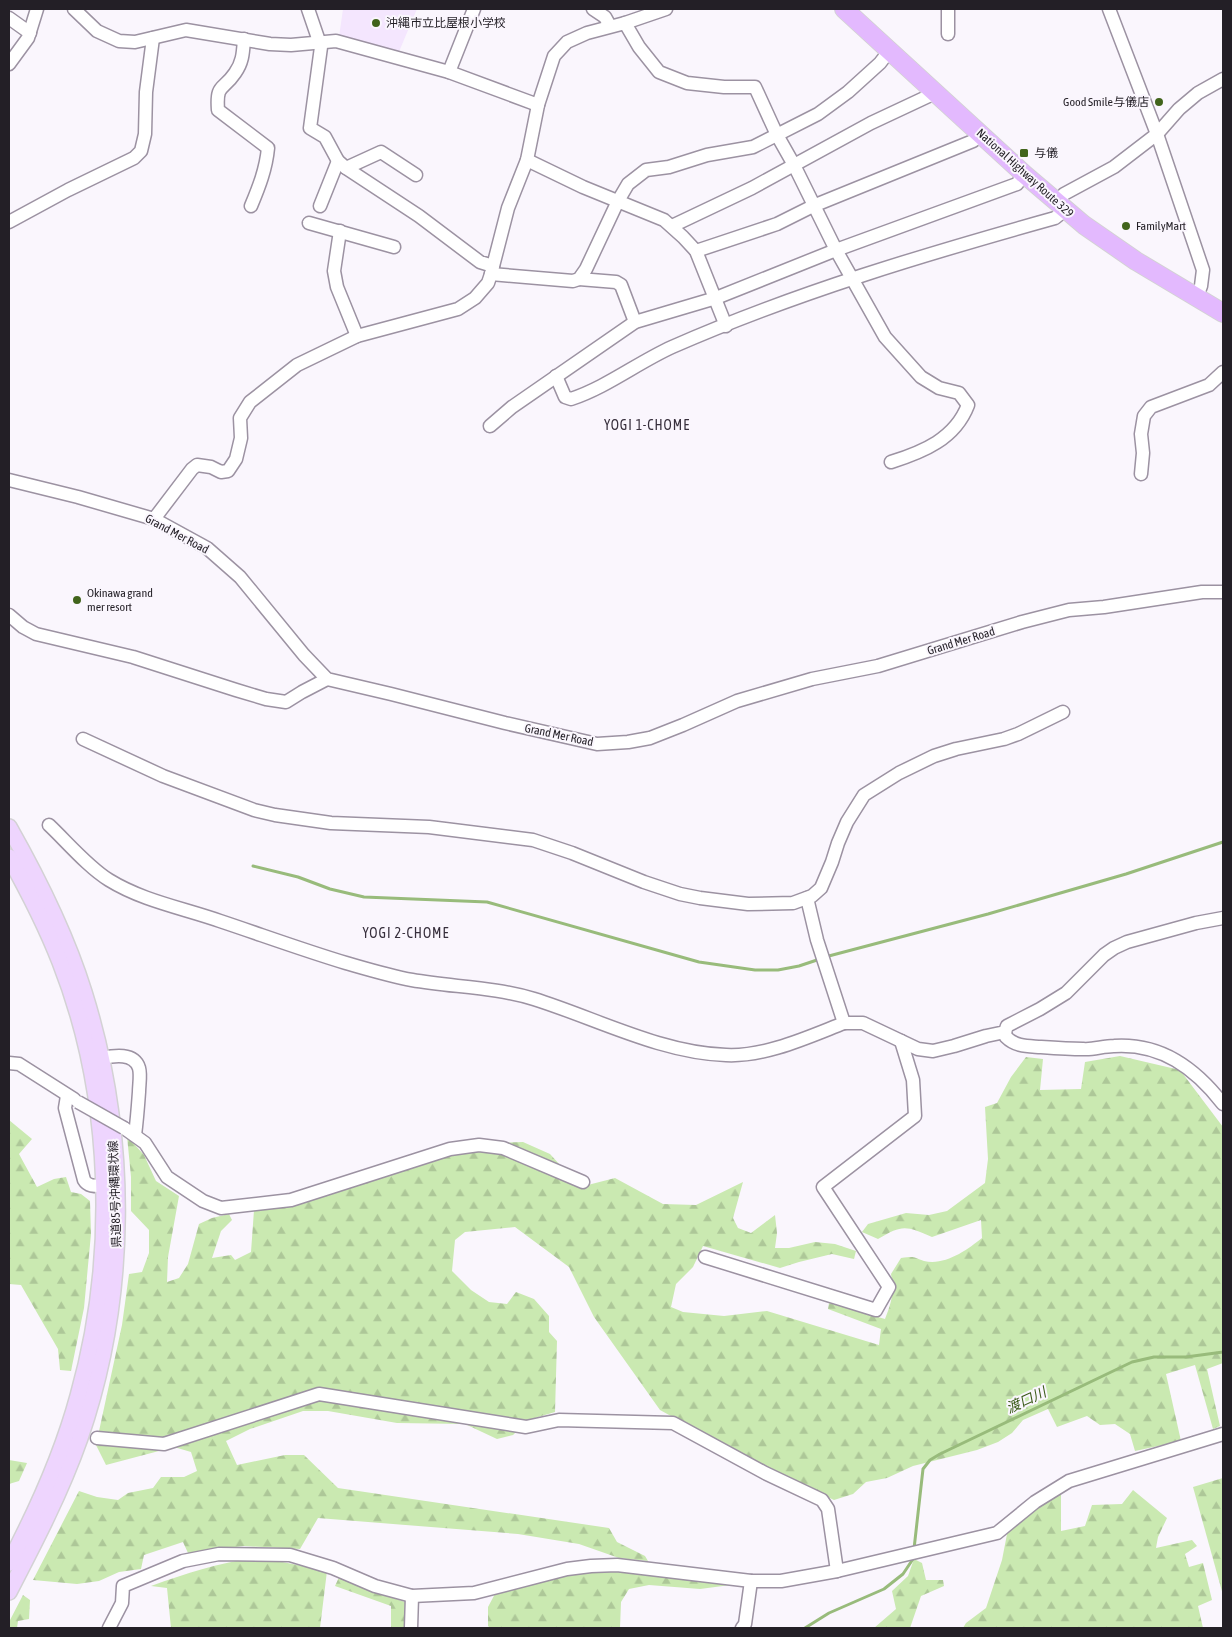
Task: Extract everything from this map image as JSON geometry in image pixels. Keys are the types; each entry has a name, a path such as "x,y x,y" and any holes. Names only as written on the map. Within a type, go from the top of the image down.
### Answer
{"highway":[{"name":"National Highway Route 329","path":"844,9 1061,206 1109,243 1223,313"}],"main road":[{"name":"県道85号沖縄環状線","path":"9,827 38,880 69,951 84,991 100,1052 114,1141 117,1244 109,1316 92,1399 80,1438 42,1529 9,1592"},
{"name":"県道85号沖縄環状線","path":"9,857 29,894 60,963 83,1039 96,1099 104,1186 99,1293 78,1396 66,1437 30,1525 9,1563"}],"street":[{"path":"9,64 30,33 37,9"},
{"path":"74,9 98,31 119,41 135,42 186,30 270,44 291,45 336,41 449,72 538,105"},
{"path":"308,9 321,47 310,128 325,137 342,164 419,216 492,270 573,281 616,282 621,285 635,322"},
{"path":"449,72 474,9"},
{"path":"593,9 606,17 610,26"},
{"path":"154,519 197,465 211,467 221,472 228,471 236,459 241,438 240,418 250,402 297,365 357,336 458,309 475,298 488,282 492,270 508,208 527,160 538,105 554,56 568,42 588,33 666,9"},
{"path":"948,9 948,34"},
{"path":"1109,9 1156,134 1203,270 1201,286 1197,297"},
{"path":"9,18 30,33"},
{"path":"625,23 639,47 660,72 687,83 724,87 755,87 813,206 885,337 921,377 939,388 959,393 968,405 964,415 950,434 916,454 891,462"},
{"path":"9,222 68,190 134,158 142,151 145,134 146,92 153,38"},
{"path":"244,39 243,58 235,74 219,89 217,97 218,110 268,148 262,180 251,206"},
{"path":"580,280 628,184 646,170 669,167 706,155 753,147 818,114 848,92 880,63 890,50"},
{"path":"556,376 566,397 571,399 591,392 671,348 759,312 852,280 1055,218 1064,194 1114,167 1156,134 1178,109 1198,92 1223,79"},
{"path":"672,226 752,188 871,123 936,93"},
{"path":"696,251 777,224 813,206 973,141 981,134"},
{"path":"320,206 342,164 381,152 416,175"},
{"path":"527,160 583,187 664,220 672,226 696,251 726,326"},
{"path":"490,426 512,407 635,322 716,298 836,250 1017,184 1024,174"},
{"path":"309,223 394,247"},
{"path":"340,231 334,271 337,287 357,336"},
{"path":"1141,474 1143,452 1141,434 1144,416 1150,406 1209,385 1223,372"},
{"name":"Grand Mer Road","path":"9,480 78,497 154,519 207,548 240,577 304,655 327,679 556,736 596,744 628,742 650,738 737,701 812,679 878,666 1069,610 1104,607 1202,592 1223,592"},
{"path":"9,615 23,627 36,634 133,657 266,699 286,702 327,679"},
{"path":"83,739 164,776 254,810 275,815 331,823 429,827 532,840 572,852 644,882 680,894 748,904 794,903 812,896 821,888 847,822 864,795 899,773 934,756 956,749 1004,739 1063,712"},
{"path":"49,825 98,872 109,880 149,899 363,968 410,980 504,993 532,999 684,1050 726,1055 749,1054 787,1044 844,1023 863,1023 918,1049 933,1050 1005,1032"},
{"path":"808,898 819,949 844,1023"},
{"path":"1223,918 1196,923 1127,942 1114,948 1104,955 1066,992 1040,1009 1007,1026 1005,1032 1006,1037 1017,1045 1085,1050 1115,1046 1146,1048 1170,1056 1181,1063 1200,1078 1223,1104"},
{"path":"705,1257 876,1310 889,1287 823,1187 914,1116 913,1080 901,1041"},
{"path":"100,1052 129,1058 139,1068 138,1115 135,1135"},
{"path":"9,1063 19,1064 73,1099 135,1135 145,1143 167,1177 203,1201 221,1208 291,1200 450,1149 479,1145 502,1148 583,1182"},
{"path":"73,1099 65,1108 84,1180 90,1186 104,1186"},
{"path":"98,1438 164,1444 319,1394 526,1427 559,1420 673,1423 765,1473 822,1500 828,1509 837,1571"},
{"path":"109,1628 122,1603 123,1586 183,1561 219,1554 290,1555 333,1568 375,1586 412,1596 474,1593 567,1569 591,1566 616,1565 751,1581 781,1581 837,1571 997,1533 1035,1502 1069,1481 1223,1434"},
{"path":"742,1628 745,1624 751,1581"},
{"path":"411,1628 412,1596"}],"shaded area":[{"name":"沖縄市立比屋根小学校","path":"343,9 417,9 398,54 339,37"}],"green space":[{"path":"1120,1056 1180,1070 1223,1127 1223,1363 1207,1369 1220,1426 1213,1429 1195,1365 1166,1374 1181,1441 1135,1451 1130,1434 1115,1424 1100,1425 1087,1416 1057,1427 1048,1409 1023,1420 1012,1433 998,1442 977,1450 913,1466 887,1478 866,1482 853,1494 834,1500 760,1465 660,1410 594,1317 569,1267 515,1227 465,1232 455,1240 452,1271 471,1290 489,1302 507,1304 516,1292 534,1299 549,1316 549,1332 557,1341 555,1412 528,1420 513,1435 497,1439 465,1424 397,1423 328,1411 303,1411 250,1429 226,1441 237,1465 285,1455 304,1455 338,1488 609,1528 617,1542 645,1556 648,1561 619,1558 579,1544 518,1534 318,1518 300,1549 244,1546 188,1553 183,1542 144,1555 141,1569 119,1572 99,1581 77,1584 33,1580 79,1491 97,1497 118,1500 128,1493 153,1488 161,1477 184,1477 197,1471 191,1452 174,1447 106,1465 96,1445 122,1325 129,1274 142,1272 149,1253 149,1230 131,1211 131,1177 127,1136 144,1155 156,1181 179,1196 168,1257 167,1282 179,1278 188,1264 199,1224 212,1218 229,1214 232,1220 221,1231 212,1258 231,1255 235,1260 251,1252 254,1210 493,1143 523,1142 550,1154 580,1187 615,1178 663,1204 696,1205 743,1182 733,1218 738,1228 751,1233 775,1215 777,1233 775,1248 789,1248 815,1242 835,1244 856,1251 854,1259 832,1254 780,1268 703,1246 693,1267 676,1284 671,1307 683,1312 724,1316 767,1311 879,1345 881,1329 828,1309 829,1303 885,1319 892,1297 891,1274 901,1258 914,1257 932,1262 955,1256 982,1238 981,1220 932,1237 905,1228 893,1231 878,1239 862,1232 868,1224 906,1213 929,1215 947,1211 985,1183 988,1159 985,1107 997,1103 1011,1077 1026,1057 1043,1059 1040,1090 1081,1089 1085,1062"},
{"path":"9,1120 32,1139 19,1154 37,1187 54,1179 66,1177 71,1192 81,1194 90,1201 91,1234 84,1308 71,1371 60,1370 58,1349 21,1285 9,1284"},
{"path":"9,1460 27,1463 19,1481 9,1484"},
{"path":"1223,1478 1223,1595 1193,1487"},
{"path":"1133,1490 1167,1518 1158,1537 1156,1548 1192,1540 1197,1546 1185,1554 1189,1567 1203,1563 1212,1600 1198,1606 1203,1628 963,1628 966,1623 986,1608 1002,1560 1008,1529 1036,1508 1061,1494 1061,1531 1085,1526 1092,1505 1122,1504"},
{"path":"258,1557 327,1571 320,1628 171,1628 167,1588 151,1586 204,1569"},
{"path":"914,1559 922,1563 926,1580 943,1580 944,1586 921,1596 910,1628 874,1628 896,1609 892,1591 908,1576"},
{"path":"604,1570 738,1584 700,1589 649,1585 629,1589 621,1602 620,1628 490,1628 488,1626 488,1607 496,1592 569,1574"},
{"path":"340,1575 363,1588 405,1602 404,1628 391,1628 391,1606 335,1586"},
{"path":"23,1595 30,1600 29,1619 18,1621 17,1628 9,1628 9,1622"}],"waterway":[{"path":"825,957 988,914 1126,874 1223,842"},
{"path":"253,866 298,877 330,889 364,897 487,902 699,962 755,970 778,970 820,959"},
{"name":"渡口川","path":"914,1549 923,1469 930,1460 1132,1362 1154,1357 1186,1357 1223,1352"},
{"name":"渡口川","path":"805,1628 829,1613 884,1589 903,1574 913,1559"}],"place":[{"name":"沖縄市立比屋根小学校","path":"376,23"},
{"name":"Good Smile与儀店","path":"1159,102"},
{"name":"与儀","path":"1024,153"},
{"name":"FamilyMart","path":"1126,226"},
{"name":"Okinawa grand mer resort","path":"77,600"}],"district":[{"name":"YOGI 1-CHOME","path":"647,425"},
{"name":"YOGI 2-CHOME","path":"406,933"}]}
